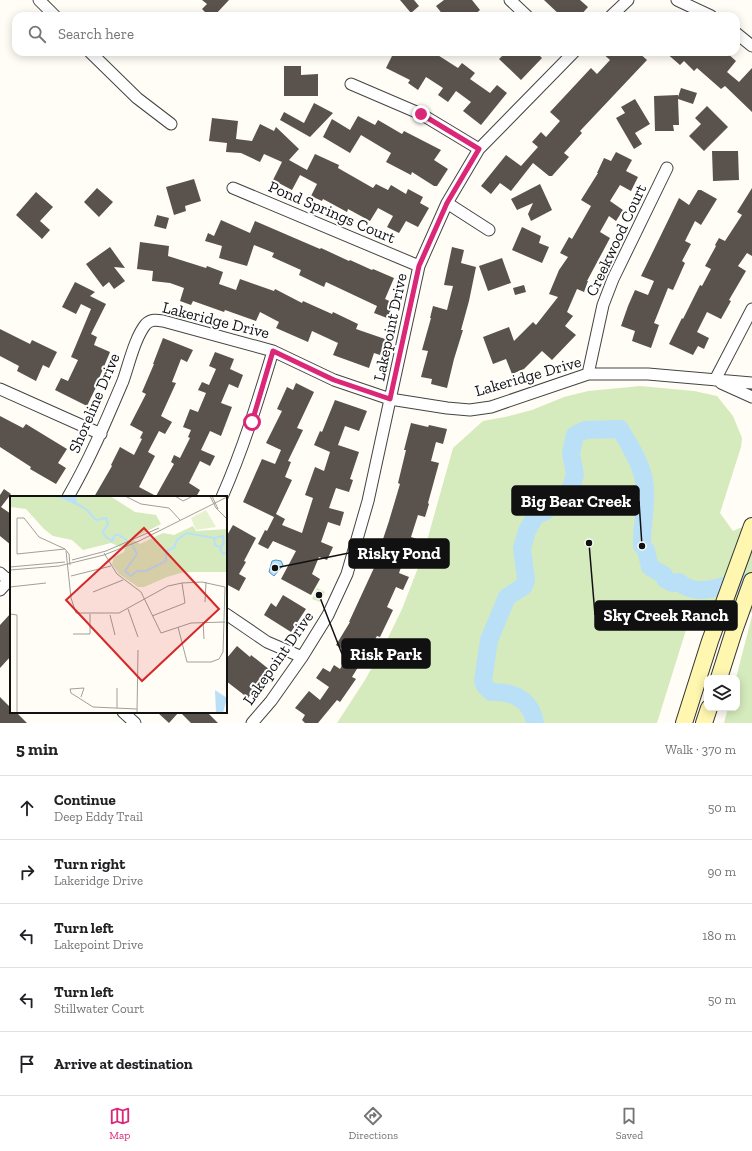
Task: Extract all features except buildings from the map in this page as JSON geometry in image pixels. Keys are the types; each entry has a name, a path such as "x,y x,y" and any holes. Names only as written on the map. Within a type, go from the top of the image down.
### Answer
{"main road":[{"path":"684,723 710,641 752,526"},
{"path":"720,675 752,581"},
{"path":"704,723 708,711"}],"street":[{"path":"39,0 51,12"},
{"path":"510,0 523,12"},
{"path":"615,12 628,0"},
{"path":"677,0 702,12"},
{"path":"740,36 752,46"},
{"path":"94,56 137,98 171,124"},
{"name":"Lakepoint Drive","path":"252,723 271,701 302,657 328,615 347,574 368,501 419,266 447,203 479,149 567,56"},
{"path":"351,84 421,114 479,149"},
{"name":"Creekwood Court","path":"588,374 603,305 613,279 667,168"},
{"name":"Pond Springs Court","path":"232,188 419,266"},
{"path":"447,203 489,230"},
{"path":"715,380 752,308"},
{"name":"Lakeridge Drive","path":"149,322 154,320 164,321 273,351 334,380 390,399 470,410 491,407 588,374 648,374 752,383"},
{"name":"Shoreline Drive","path":"69,496 101,434 127,372 140,334 149,322"},
{"path":"222,496 252,422 273,351"},
{"name":"Lakeridge Drive","path":"715,380 752,397"},
{"path":"0,389 101,434"},
{"path":"0,573 10,579 0,590"},
{"path":"227,615 267,642 302,657"},
{"path":"125,713 135,723"}],"green space":[{"path":"640,386 694,391 717,396 733,416 742,438 741,447 720,513 733,531 752,523 752,612 686,630 657,723 337,723 365,680 402,609 423,555 453,448 483,421 532,410 564,397 588,391"},
{"path":"317,588 325,592 320,602 312,599"},
{"path":"752,616 752,723 724,723 727,711 740,711 740,675 737,675"}],"water":[{"path":"272,561 281,561 283,565 274,576 269,572"}],"waterway":[{"path":"535,723 530,708 520,698 507,693 491,692 485,686 483,681 489,640 507,597 524,586 526,580 522,548 527,531 535,516 546,511 551,501 563,497 570,490 575,475 571,453 575,435 585,430 620,429 630,446 643,476 645,499 642,546 646,550 650,567 664,575 665,579 672,583 679,582 685,587 692,589 707,590 738,583 752,583"}],"place":[{"name":"Sky Creek Ranch","path":"589,543"},
{"name":"Big Bear Creek","path":"642,546"},
{"name":"Risky Pond","path":"275,568"},
{"name":"Risk Park","path":"319,595"}],"route":[{"path":"252,422 273,351 334,380 390,399 419,266 447,203 479,149 421,114"}]}
